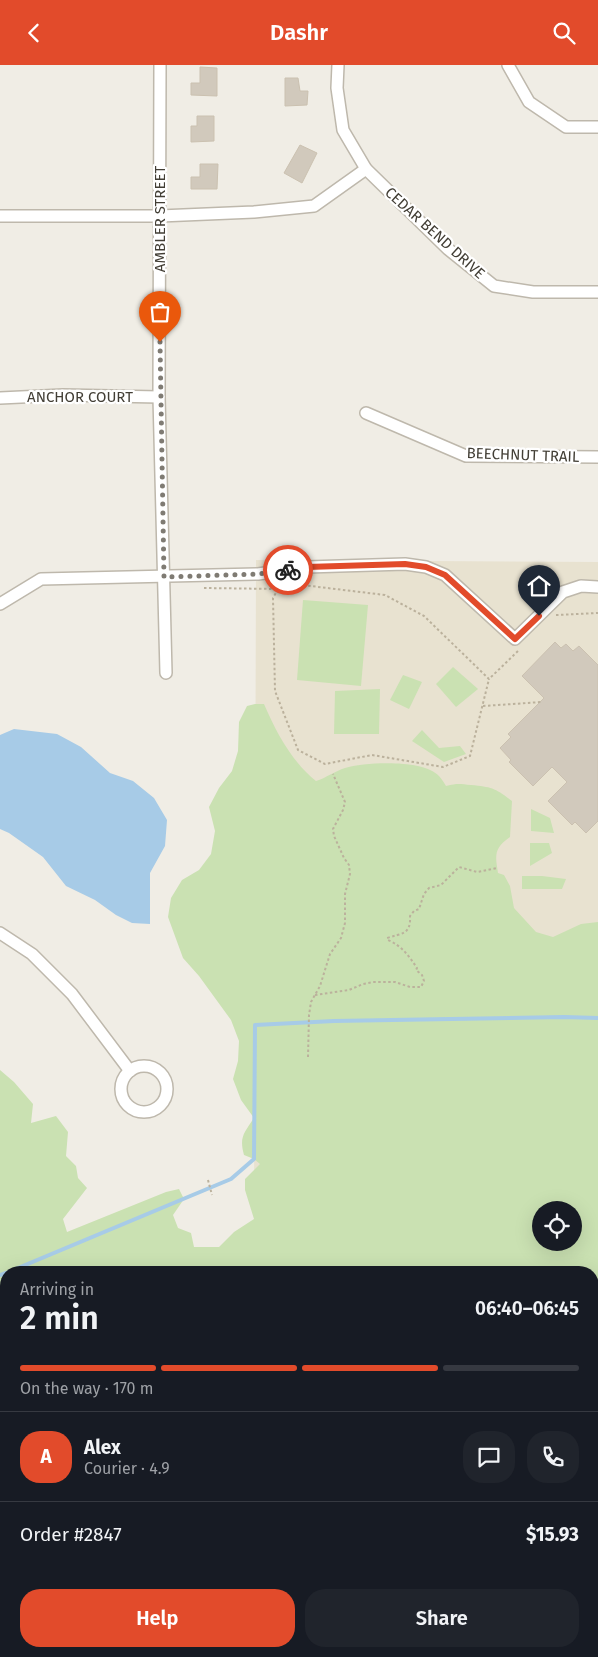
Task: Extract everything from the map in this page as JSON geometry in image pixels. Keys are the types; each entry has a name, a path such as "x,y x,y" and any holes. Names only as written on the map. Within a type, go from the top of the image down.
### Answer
{"street":[{"name":"AMBLER STREET","path":"160,65 160,397 166,673"},
{"name":"CEDAR BEND DRIVE","path":"338,65 337,88 343,130 366,169 448,249 494,286 533,293 598,292"},
{"path":"508,65 529,102 566,127 598,127"},
{"path":"0,217 160,216 254,212 314,206 366,169"},
{"name":"ANCHOR COURT","path":"0,397 63,395 160,397"},
{"name":"BEECHNUT TRAIL","path":"366,413 466,456 598,457"},
{"path":"0,604 40,579 258,574 307,567 405,564 426,567 445,575 515,639 563,592 581,587 598,587"},
{"path":"0,933 32,955 72,994 130,1071"},
{"path":"136,1067 151,1067 163,1076 167,1083 166,1097 157,1109 142,1113 128,1106 123,1099 121,1092 122,1084 130,1071 136,1067"}],"path":[{"path":"196,588 278,589 294,584 385,595 424,616 440,631"},
{"path":"278,589 273,598 275,691 298,750 325,764 372,755 443,767 470,756 489,679"},
{"path":"482,706 542,703"},
{"path":"308,1057 311,1002 320,986 330,954 341,937 345,923 345,894 350,874 349,865 334,835 333,829 345,802 333,774"},
{"path":"315,995 348,991 363,984 373,982 395,982 410,987 421,987 424,981 422,975 416,970 417,968 401,947 388,940 388,938 402,935 407,931 411,924 410,916 414,911 420,909 424,895 429,888 442,885 459,867 476,872 497,868"},
{"path":"208,1180 212,1195"}],"shaded area":[{"path":"256,560 598,562 598,1219 582,1213 582,1201 532,1201 532,1210 254,1219"}],"green space":[{"path":"303,600 368,605 361,686 297,680"},
{"path":"453,667 478,689 456,707 436,684"},
{"path":"403,675 422,682 409,709 390,700"},
{"path":"380,689 379,734 334,734 335,691"},
{"path":"264,704 292,756 316,781 345,768 366,764 394,763 408,764 431,771 439,776 446,786 459,784 493,789 512,801 510,837 498,848 496,861 498,873 504,875 510,886 514,908 536,932 553,937 581,924 598,922 598,1266 0,1266 0,1070 14,1082 33,1104 31,1123 56,1116 68,1132 66,1156 76,1166 78,1178 87,1188 63,1219 67,1232 166,1192 179,1189 184,1199 173,1215 178,1228 191,1233 194,1247 219,1247 234,1232 254,1219 245,1190 245,1179 260,1164 244,1155 242,1144 243,1135 254,1118 241,1100 233,1079 238,1061 239,1041 231,1020 199,976 183,958 168,917 171,898 182,880 199,870 211,854 215,831 209,807 219,788 232,771 238,751 239,722 247,706"},
{"path":"422,730 439,748 460,746 466,754 444,762 412,741"},
{"path":"531,809 550,818 554,833 531,831"},
{"path":"530,843 549,843 552,853 530,866"},
{"path":"522,876 566,879 562,889 522,889"}],"water":[{"path":"14,729 57,734 81,747 110,773 133,781 154,798 167,820 165,846 150,873 150,924 132,923 116,915 95,900 66,886 43,857 9,833 0,829 0,735"}],"building":[{"path":"200,67 217,68 217,96 191,95 191,83 200,83"},
{"path":"285,78 298,78 300,91 308,91 307,105 285,106"},
{"path":"197,116 214,116 214,141 191,142 191,126 197,126"},
{"path":"300,145 317,153 302,183 284,173"},
{"path":"200,164 218,164 217,189 191,189 191,177 200,177"},
{"path":"555,642 561,648 566,644 573,651 579,646 598,665 598,821 586,833 575,822 572,825 548,801 567,782 552,767 533,786 509,762 511,760 500,748 511,737 508,734 544,698 522,676"}],"waterway":[{"path":"23,1266 231,1179 254,1159 255,1025 334,1021 598,1018"}],"way so far":[{"path":"160,342 164,577 258,574 288,570"}],"route":[{"path":"288,570 307,567 405,564 426,567 445,575 515,639 539,616"}]}
